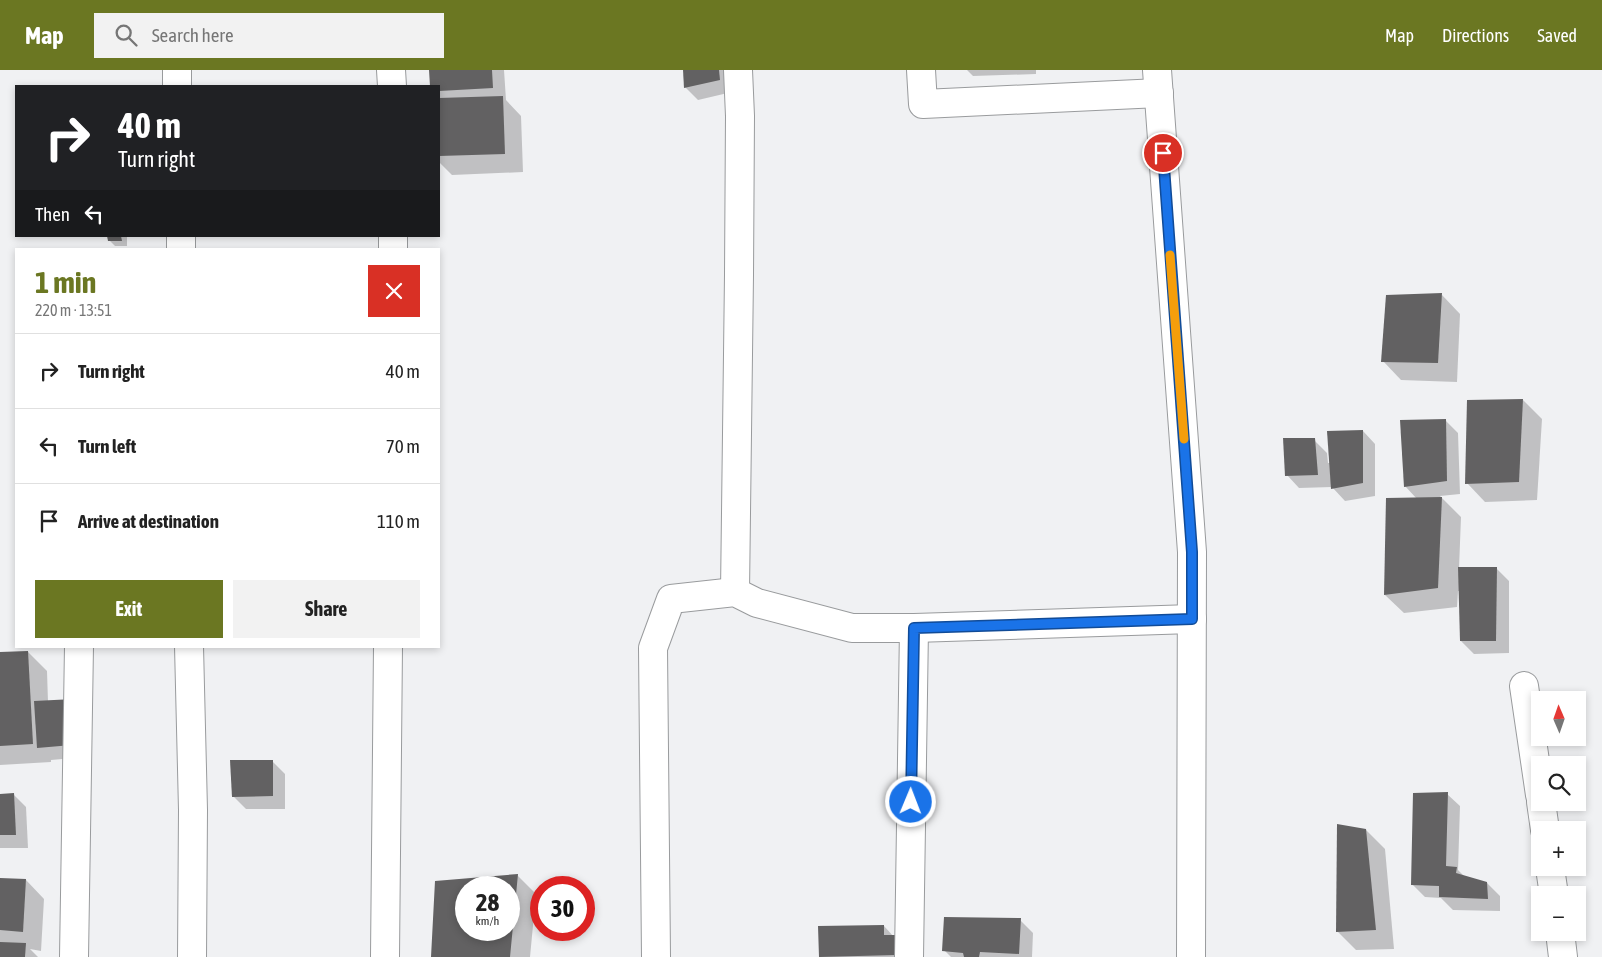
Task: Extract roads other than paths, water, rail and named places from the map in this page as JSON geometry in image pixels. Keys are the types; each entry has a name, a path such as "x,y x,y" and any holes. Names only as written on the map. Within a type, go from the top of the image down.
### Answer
{"street":[{"path":"177,70 177,85"},
{"path":"391,70 392,85"},
{"path":"735,592 739,275 738,70"},
{"path":"921,70 923,104 1158,82 1192,552 1191,957"},
{"path":"656,957 653,648 671,599 735,592 757,604 852,628 914,628 1192,619"},
{"path":"909,957 914,628"},
{"path":"74,957 79,648"},
{"path":"189,648 193,810 192,957"},
{"path":"385,957 388,648"},
{"path":"1524,686 1534,756"},
{"path":"1561,941 1563,957"}]}
